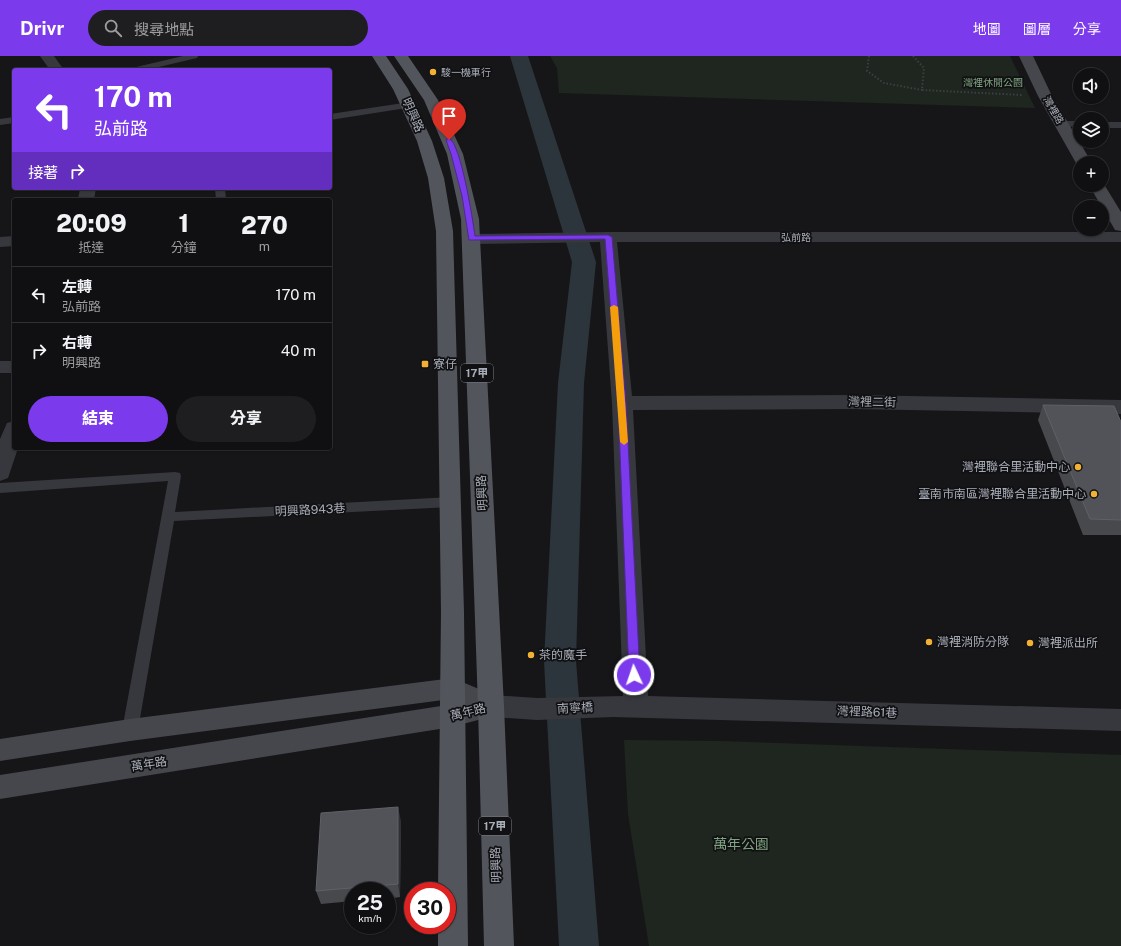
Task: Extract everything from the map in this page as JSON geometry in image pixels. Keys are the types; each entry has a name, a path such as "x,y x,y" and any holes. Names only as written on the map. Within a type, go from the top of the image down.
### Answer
{"main road":[{"name":"明興路","path":"379,56 391,72 410,105 430,156 440,195 444,225 446,362 451,502 453,688 451,850 453,946"},
{"name":"明興路","path":"401,56 431,100 455,154 465,196 472,239 471,260 491,706 499,946"}],"street":[{"path":"47,56 56,68"},
{"name":"灣裡路","path":"1026,56 1045,96 1080,156"},
{"path":"1101,192 1121,226"},
{"path":"607,237 622,403 625,706"},
{"name":"弘前路","path":"472,239 607,237 1121,237"},
{"path":"0,242 12,242"},
{"path":"0,368 12,367"},
{"name":"灣裡二街","path":"622,403 853,402 1121,407"},
{"path":"0,473 12,434"},
{"path":"0,750 130,730 453,688"},
{"name":"萬年路","path":"453,688 491,706"},
{"name":"萬年路","path":"0,787 452,716 491,706"},
{"name":"南寧橋","path":"491,706 537,710 625,706"},
{"name":"灣裡路61巷","path":"625,706 1121,720"}],"lane":[{"path":"142,68 174,58 194,56"},
{"path":"174,58 180,68"},
{"path":"332,117 410,105"},
{"path":"0,122 12,120"},
{"path":"1061,124 1073,124"},
{"path":"1109,125 1121,125"},
{"path":"0,488 175,476 130,730"},
{"name":"明興路943巷","path":"168,517 451,502"}],"path":[{"path":"869,56 867,71 884,83 922,90 1045,96"},
{"path":"912,56 924,68 922,90"}],"green space":[{"name":"灣裡休閒公園","path":"550,56 1010,56 1035,108 559,93 557,68"},
{"name":"萬年公園","path":"624,740 720,741 1121,755 1121,946 649,946 628,814"}],"building":[{"name":"臺南市南區灣裡聯合里活動中心","path":"1043,405 1114,406 1121,422 1121,520 1090,519"},
{"path":"398,807 398,884 396,884 396,882 344,882 344,889 316,891 321,813"}],"waterway":[{"path":"519,56 584,262 571,383 560,661 579,946"}],"slow traffic":[{"path":"614,307 624,442"}],"place":[{"name":"駿一機車行","path":"433,72"},
{"name":"寮仔","path":"425,364"},
{"name":"灣裡聯合里活動中心","path":"1078,467"},
{"name":"臺南市南區灣裡聯合里活動中心","path":"1094,494"},
{"name":"灣裡消防分隊","path":"929,642"},
{"name":"灣裡派出所","path":"1030,643"},
{"name":"茶的魔手","path":"531,655"}],"route":[{"path":"449,140 455,154 461,176 470,219 472,239 608,237 622,403 634,675"}]}
